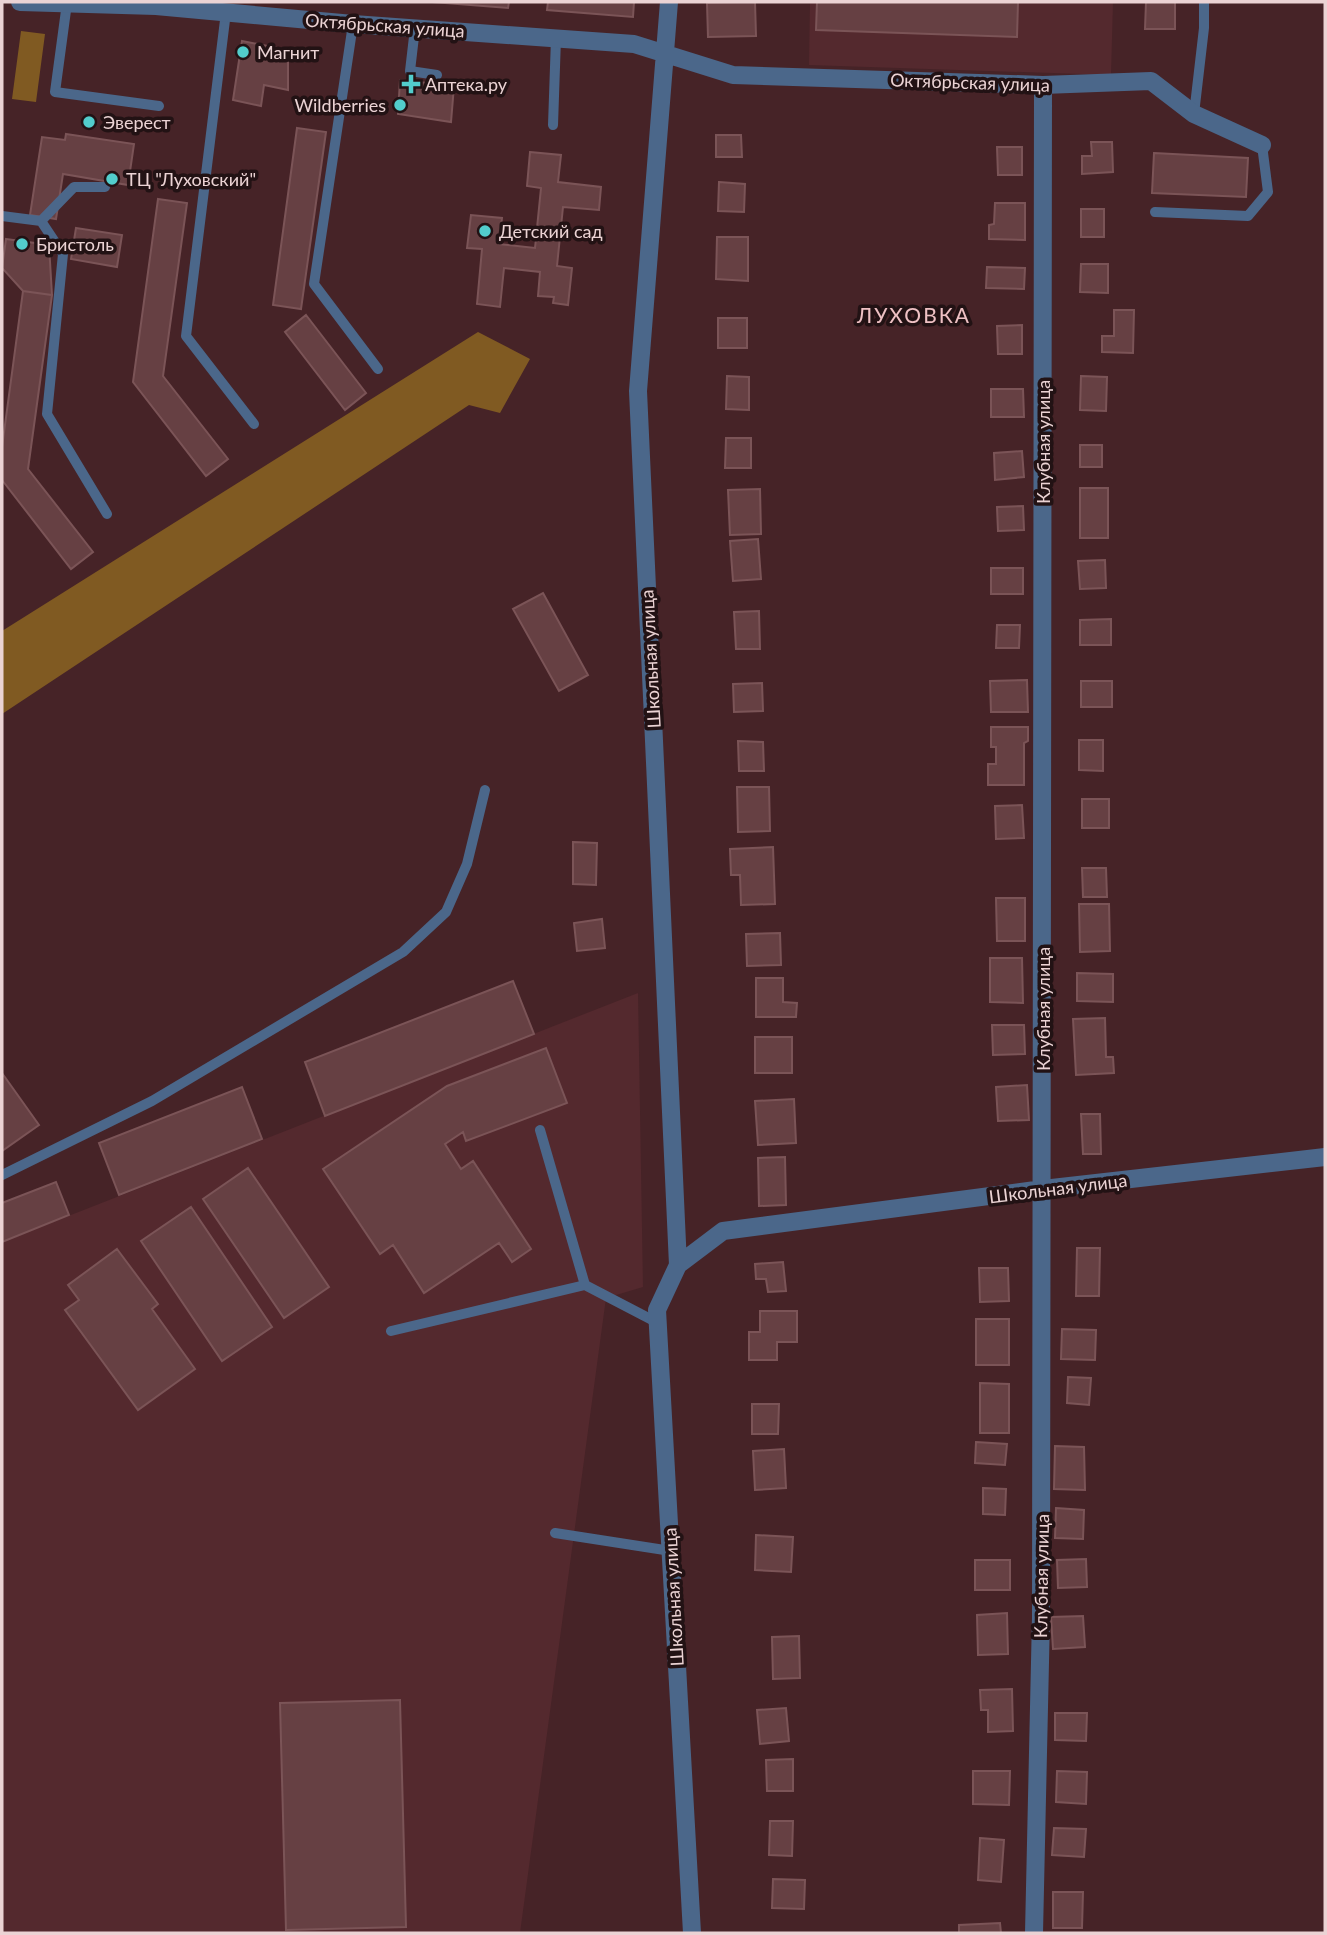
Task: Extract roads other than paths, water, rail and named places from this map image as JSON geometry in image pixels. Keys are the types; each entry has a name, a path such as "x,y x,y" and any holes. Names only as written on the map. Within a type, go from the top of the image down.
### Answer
{"street":[{"name":"Октябрьская улица","path":"20,2 156,4 353,24 634,44 733,75 1043,85 1151,82 1194,114 1262,145"},
{"path":"664,53 669,2"},
{"name":"Школьная улица","path":"664,53 638,391 678,1265 657,1310 692,1933"},
{"name":"Клубная улица","path":"1034,1933 1041,1617 1043,85"},
{"name":"Школьная улица","path":"678,1265 723,1231 1043,1189 1325,1157"}],"lane":[{"path":"1194,114 1204,28 1204,2"},
{"path":"67,4 55,92 159,106"},
{"path":"226,12 186,337 254,424"},
{"path":"353,24 314,284 378,369"},
{"path":"415,28 410,71 437,75"},
{"path":"553,125 556,38"},
{"path":"1155,212 1248,216 1268,192 1262,145"},
{"path":"41,221 74,187 105,187"},
{"path":"2,216 41,221 63,254 47,414 107,514"},
{"path":"2,1175 152,1101 403,953 446,912 467,864 485,790"},
{"path":"540,1130 585,1285"},
{"path":"391,1331 585,1285 658,1323"},
{"path":"555,1533 671,1551"}],"place":[{"name":"Магнит","path":"243,52"},
{"name":"Аптека.ру","path":"411,84"},
{"name":"Wildberries","path":"400,105"},
{"name":"Эверест","path":"89,122"},
{"name":"ТЦ \"Луховский\"","path":"112,179"},
{"name":"Детский сад","path":"485,231"},
{"name":"Бристоль","path":"22,244"}],"district":[{"name":"ЛУХОВКА","path":"914,314"}]}
